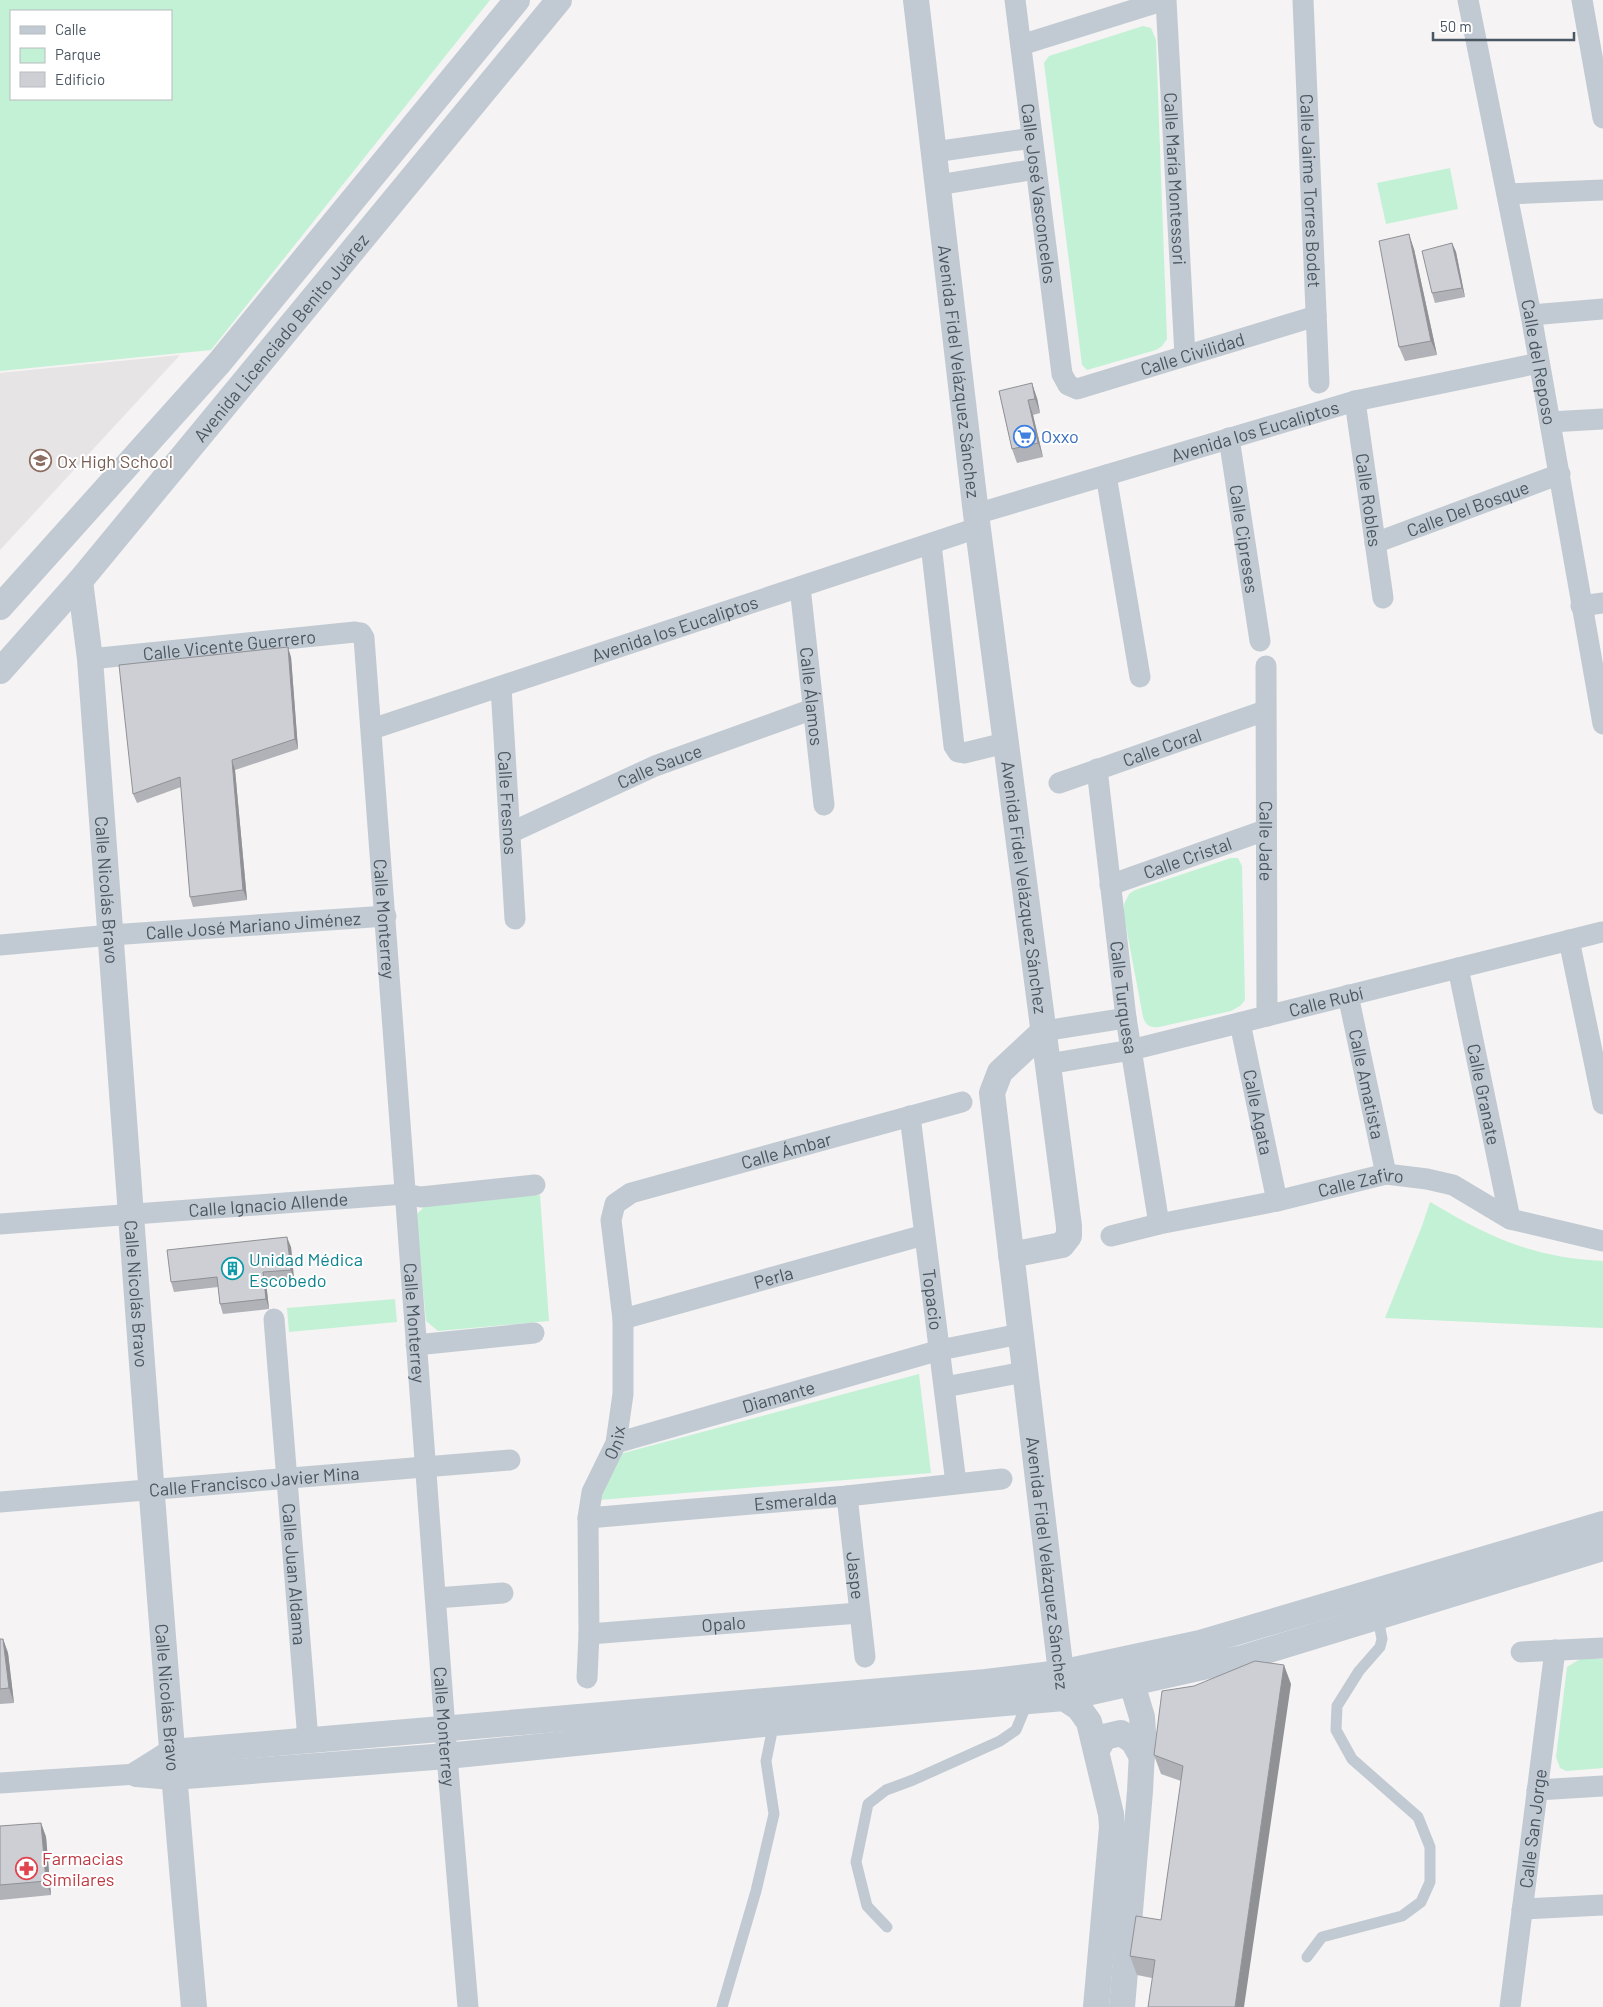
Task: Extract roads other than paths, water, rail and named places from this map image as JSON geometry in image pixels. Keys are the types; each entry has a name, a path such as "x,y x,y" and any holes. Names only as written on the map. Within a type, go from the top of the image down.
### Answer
{"street":[{"name":"Avenida Licenciado Benito Juárez","path":"0,607 220,363 517,0"},
{"name":"Avenida Licenciado Benito Juárez","path":"3,666 80,581 560,0"},
{"name":"Avenida Fidel Velázquez Sánchez","path":"916,0 976,521 1044,1031 1069,1236 1062,1245 1011,1255"},
{"name":"Calle José Vasconcelos","path":"1015,0 1062,374 1068,385"},
{"path":"1021,45 1165,0"},
{"name":"Calle María Montessori","path":"1165,0 1185,356"},
{"name":"Calle Jaime Torres Bodet","path":"1303,0 1320,383"},
{"name":"Calle del Reposo","path":"1468,0 1531,315 1603,724"},
{"path":"1582,0 1603,118"},
{"path":"934,152 1032,138"},
{"path":"938,185 1036,169"},
{"path":"1507,194 1603,190"},
{"path":"1531,315 1603,309"},
{"name":"Calle Civilidad","path":"1068,385 1077,389 1316,316"},
{"name":"Avenida los Eucaliptos","path":"372,729 931,544 976,521 1106,475 1355,401 1539,363"},
{"name":"Calle Robles","path":"1355,401 1383,598"},
{"path":"1550,422 1603,419"},
{"name":"Calle Cipreses","path":"1229,438 1260,641"},
{"name":"Calle Del Bosque","path":"1374,543 1560,474"},
{"path":"1106,475 1140,677"},
{"name":"Avenida Fidel Velázquez Sánchez","path":"931,544 955,748 958,752 964,753 1005,743"},
{"name":"Calle Nicolás Bravo","path":"80,581 90,659 172,1764 194,2007"},
{"name":"Calle Álamos","path":"800,587 824,805"},
{"path":"1581,606 1603,604"},
{"name":"Calle Vicente Guerrero","path":"90,659 355,632 362,633 364,638"},
{"name":"Calle Monterrey","path":"364,638 447,1756 468,2007"},
{"name":"Calle Jade","path":"1266,666 1267,1016"},
{"name":"Calle Fresnos","path":"501,686 515,920"},
{"name":"Calle Sauce","path":"510,833 655,766 813,709"},
{"name":"Calle Coral","path":"1059,784 1265,711"},
{"name":"Calle Turquesa","path":"1097,769 1126,1018 1159,1224"},
{"name":"Calle Cristal","path":"1110,885 1265,830"},
{"name":"Calle José Mariano Jiménez","path":"0,945 111,935 386,916"},
{"name":"Calle Rubí","path":"1048,1064 1131,1050 1602,932"},
{"path":"1569,940 1603,1104"},
{"name":"Calle Granate","path":"1458,968 1510,1219"},
{"name":"Calle Amatista","path":"1348,995 1386,1174"},
{"path":"1044,1031 1126,1018"},
{"name":"Calle Agata","path":"1240,1023 1277,1201"},
{"name":"Avenida Fidel Velázquez Sánchez","path":"1044,1031 1000,1072 992,1093 1062,1686 1073,1702 1085,1714 1097,1750 1112,1828 1096,2007"},
{"name":"Calle Ámbar","path":"615,1204 631,1193 962,1102"},
{"name":"Topacio","path":"910,1116 956,1483"},
{"name":"Calle Zafiro","path":"1111,1236 1159,1224 1277,1201 1386,1174 1426,1179 1453,1185 1510,1219 1603,1241"},
{"name":"Calle Ignacio Allende","path":"0,1224 405,1194 421,1197 534,1185"},
{"name":"Onix","path":"587,1678 589,1634 588,1518 592,1492 616,1443 623,1394 623,1319 610,1229 615,1204"},
{"name":"Perla","path":"623,1319 924,1235"},
{"name":"Calle Juan Aldama","path":"274,1318 308,1740"},
{"path":"416,1345 534,1333"},
{"name":"Diamante","path":"616,1443 940,1350 1020,1334"},
{"path":"945,1387 1024,1372"},
{"name":"Calle Francisco Javier Mina","path":"0,1502 510,1460"},
{"name":"Esmeralda","path":"588,1518 847,1496 1002,1479"},
{"name":"Jaspe","path":"847,1496 865,1656"},
{"path":"1127,1673 1200,1643 1603,1524"},
{"path":"0,1783 137,1774 172,1764 308,1740 446,1728 775,1712 1062,1686 1127,1673 1242,1658 1603,1548"},
{"path":"436,1598 503,1593"},
{"name":"Opalo","path":"589,1634 859,1613"},
{"path":"1521,1652 1603,1648"},
{"name":"Calle San Jorge","path":"1510,2007 1555,1650"},
{"path":"1122,2007 1142,1757 1142,1716 1127,1673"},
{"path":"172,1764 447,1756 775,1712"},
{"path":"1097,1750 1104,1737 1121,1733 1133,1741 1142,1757"},
{"path":"1538,1790 1603,1786"},
{"path":"1522,1908 1603,1905"}],"lane":[{"path":"1307,1957 1322,1936 1402,1916 1421,1902 1430,1882 1430,1848 1418,1817 1352,1759 1336,1730 1337,1706 1359,1671 1380,1647 1382,1639 1378,1618"},
{"path":"888,1927 867,1906 856,1862 868,1804 886,1790 1000,1741 1016,1730 1028,1689"},
{"path":"722,2007 756,1891 774,1814 766,1761 775,1712"}],"place":[{"name":"Oxxo","path":"1025,436"},
{"name":"Ox High School","path":"41,461"},
{"name":"Unidad Médica Escobedo","path":"233,1269"},
{"name":"Farmacias Similares","path":"26,1868"}]}
